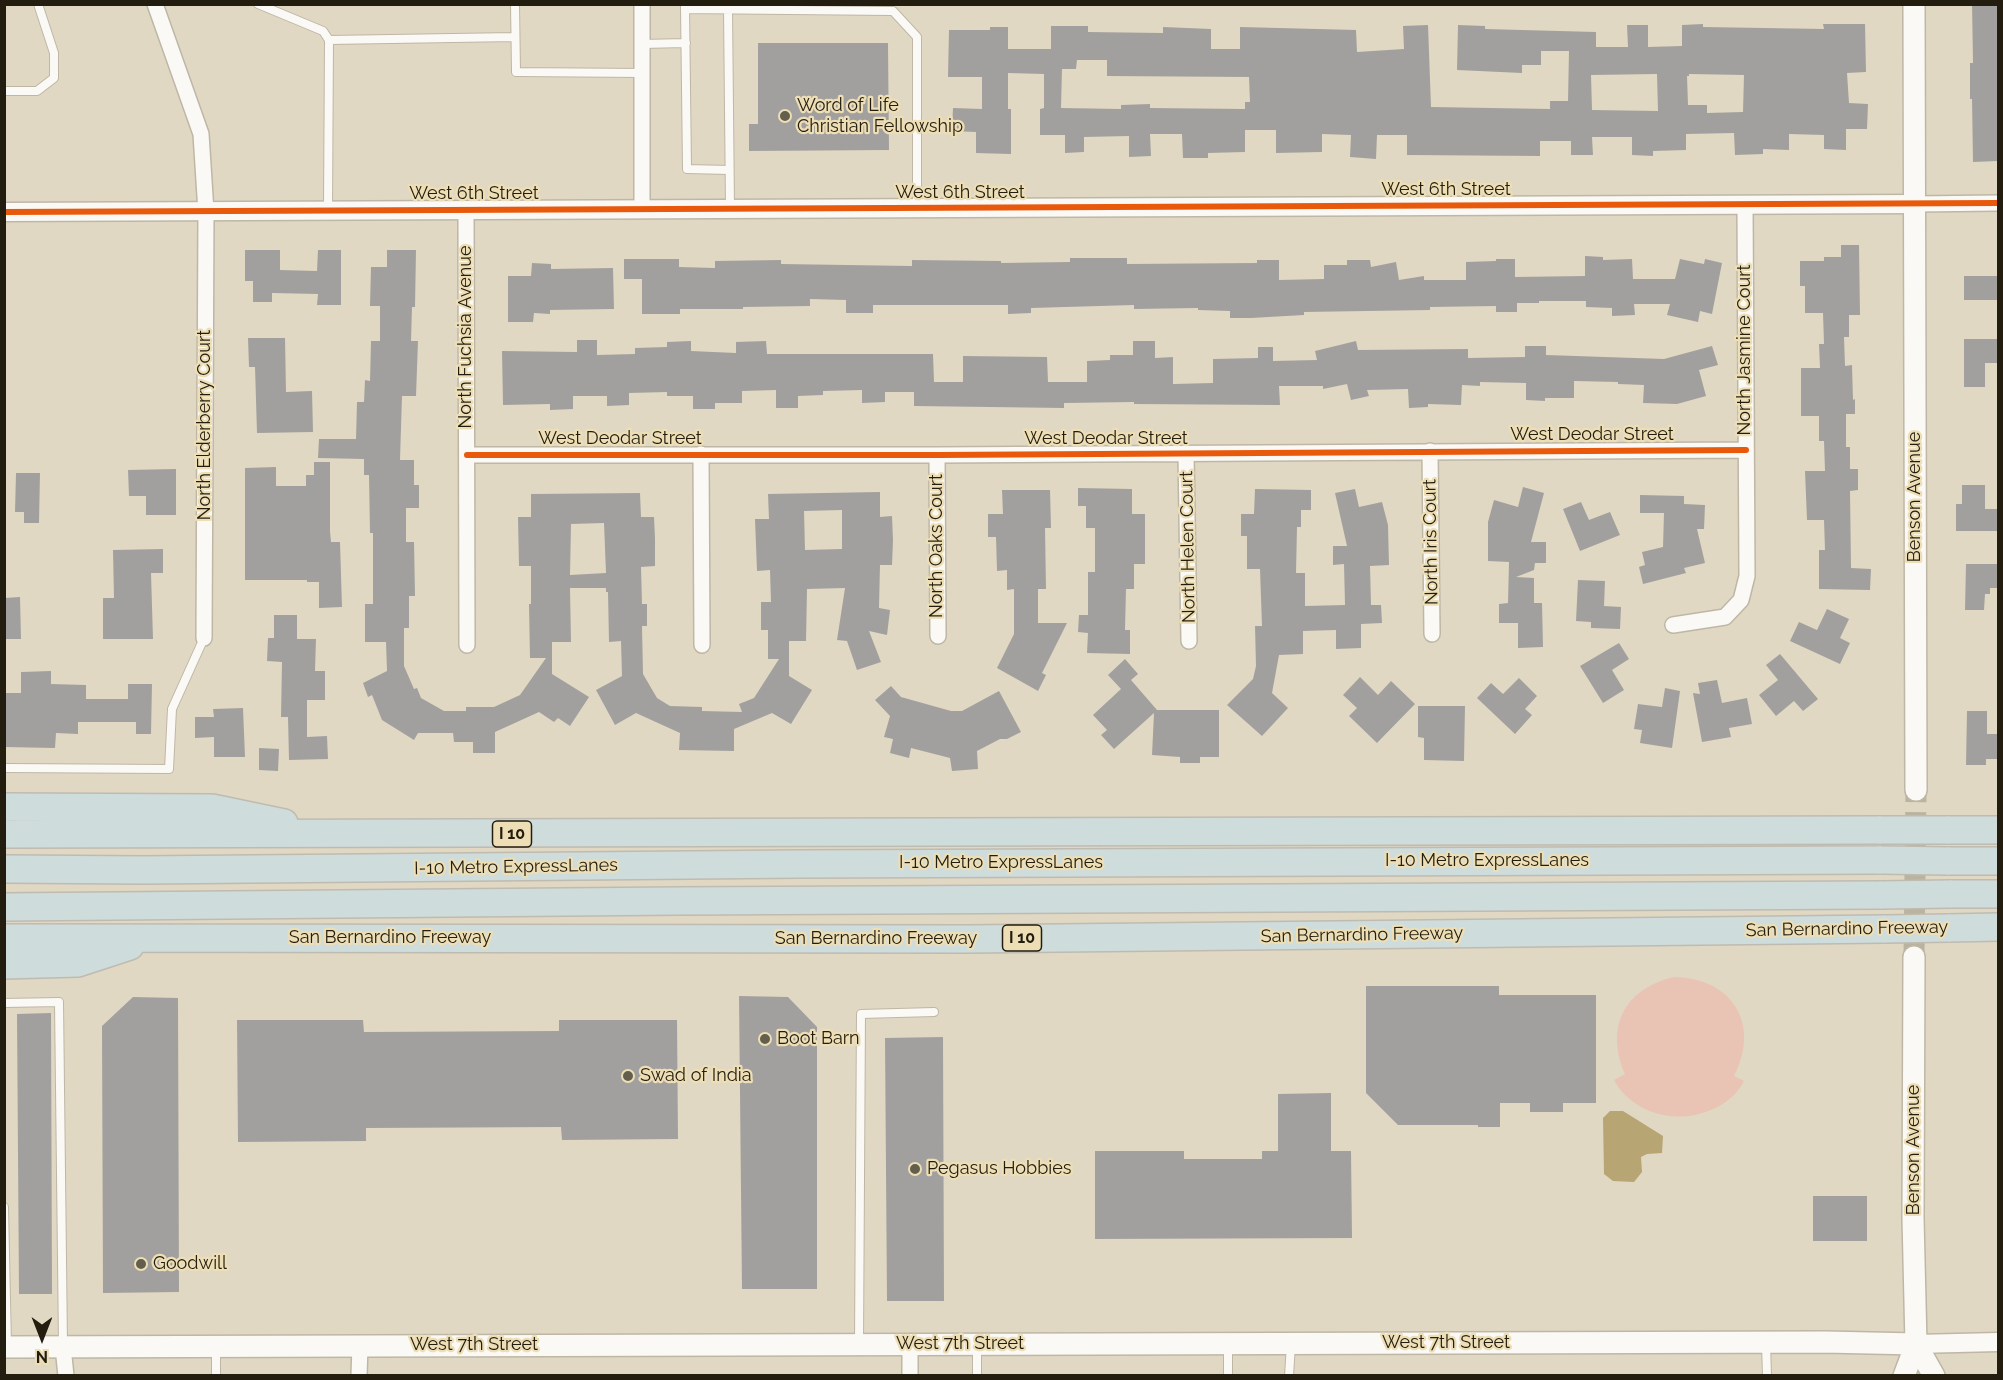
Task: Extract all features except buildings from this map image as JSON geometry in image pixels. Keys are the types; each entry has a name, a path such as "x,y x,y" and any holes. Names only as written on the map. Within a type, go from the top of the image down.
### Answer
{"highway":[{"path":"4,807 212,808 338,835"},
{"name":"I 10","path":"4,834 1998,830"},
{"name":"I-10 Metro ExpressLanes","path":"4,869 1998,861"},
{"name":"I-10 Metro ExpressLanes","path":"4,907 678,900 1998,894"},
{"name":"San Bernardino Freeway","path":"4,938 969,939 1998,927"},
{"path":"4,965 78,963 157,938"}],"main road":[{"name":"Benson Avenue","path":"1914,4 1916,790"},
{"name":"Benson Avenue","path":"1904,1376 1916,1344 1913,1218 1914,957"},
{"name":"West 7th Street","path":"6,1347 977,1343 1766,1342 1916,1344"},
{"name":"Benson Avenue","path":"1916,1344 1934,1376"}],"street":[{"name":"North Elderberry Court","path":"154,4 201,134 206,212 204,638"},
{"path":"642,4 642,208"},
{"path":"1915,204 1998,203"},
{"name":"North Jasmine Court","path":"1673,626 1725,617 1741,600 1747,576 1745,204"},
{"name":"West 6th Street","path":"4,212 466,208 1915,204"},
{"name":"North Fuchsia Avenue","path":"466,208 467,645"},
{"name":"West Deodar Street","path":"466,455 937,455 1746,450"},
{"name":"North Iris Court","path":"1430,451 1432,634"},
{"path":"701,454 702,645"},
{"name":"North Helen Court","path":"1186,454 1190,641"},
{"name":"North Oaks Court","path":"937,455 938,636"},
{"path":"1916,1344 1998,1342"},
{"path":"910,1344 910,1376"},
{"path":"359,1376 360,1345"},
{"path":"63,1347 66,1376"}],"lane":[{"path":"4,92 37,91 54,78 54,53 38,4"},
{"path":"258,4 323,31 329,40 328,210"},
{"path":"515,4 516,72 642,73"},
{"path":"729,170 687,170 685,7 728,9 812,7 893,11 918,37 917,208"},
{"path":"728,9 730,208"},
{"path":"329,40 515,37"},
{"path":"642,44 686,43"},
{"path":"4,768 169,769 172,709 204,638"},
{"path":"4,1003 59,1002 63,1347"},
{"path":"859,1344 861,1014 934,1012"},
{"path":"4,1207 6,1347"},
{"path":"1766,1342 1767,1376"},
{"path":"977,1343 977,1376"},
{"path":"1228,1343 1228,1376"},
{"path":"1289,1376 1291,1343"},
{"path":"216,1346 216,1376"}],"shaded area":[{"path":"1674,977 1694,979 1726,995 1736,1007 1742,1022 1744,1039 1742,1057 1734,1076 1744,1081 1736,1093 1721,1105 1694,1115 1664,1115 1650,1111 1624,1093 1614,1080 1625,1074 1619,1057 1617,1041 1623,1012 1642,991"},
{"path":"1610,1111 1623,1111 1663,1136 1662,1153 1647,1154 1641,1157 1642,1172 1634,1182 1613,1181 1604,1174 1603,1118"}],"tunnel":[{"path":"1914,957 1916,790"}],"cycle path":[{"path":"4,212 1998,203"},
{"path":"467,455 937,455 1746,450"}],"place":[{"name":"Word of Life Christian Fellowship","path":"785,116"},
{"name":"Boot Barn","path":"765,1039"},
{"name":"Swad of India","path":"628,1076"},
{"name":"Pegasus Hobbies","path":"915,1169"},
{"name":"Goodwill","path":"141,1264"}]}
